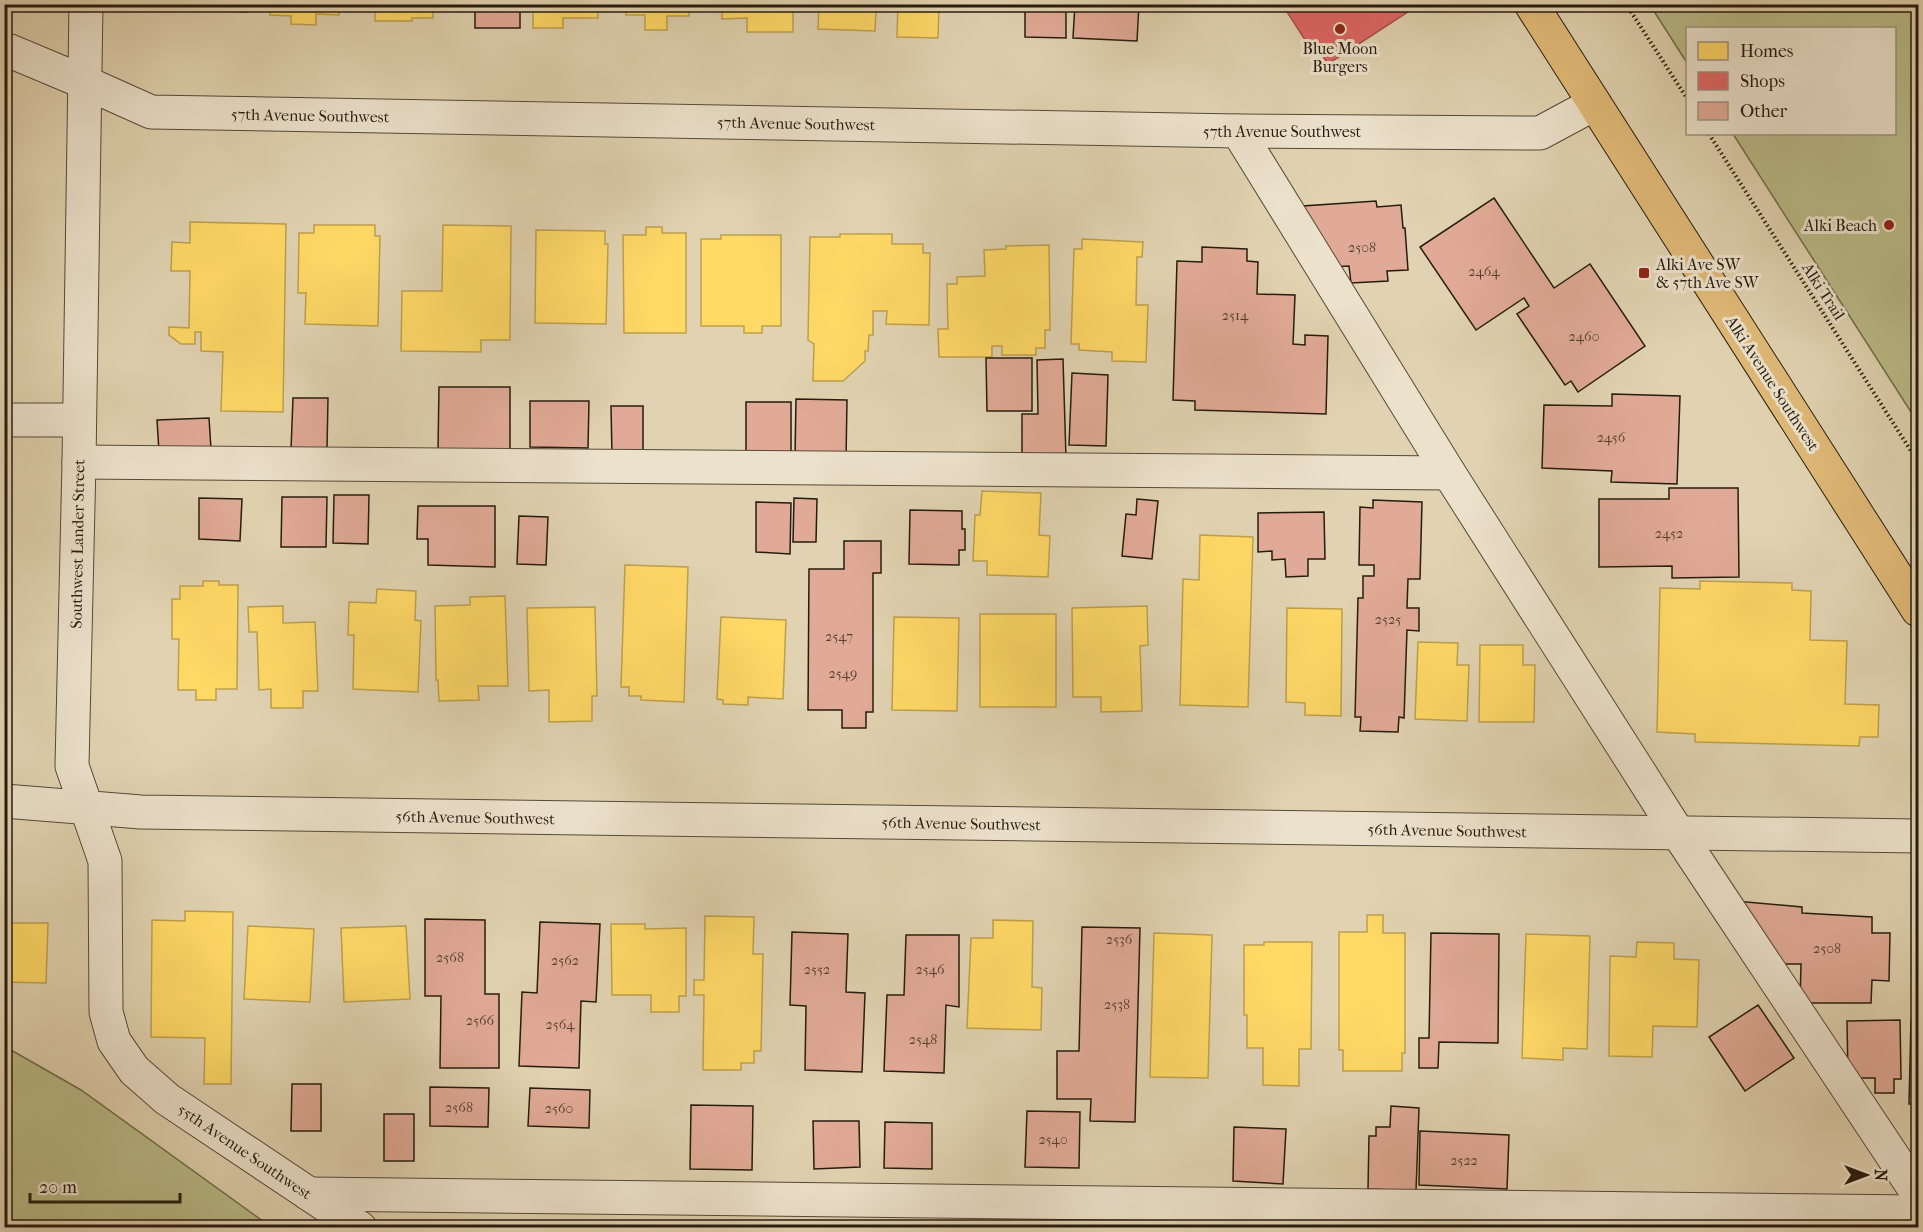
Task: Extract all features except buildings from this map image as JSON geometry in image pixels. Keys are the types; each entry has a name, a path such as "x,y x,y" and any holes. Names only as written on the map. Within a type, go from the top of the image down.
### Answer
{"main road":[{"name":"Alki Avenue Southwest","path":"1531,4 1918,610"}],"street":[{"name":"Southwest Lander Street","path":"86,4 72,766 105,861 106,1012 114,1041 134,1070"},
{"name":"57th Avenue Southwest","path":"4,51 10,51 151,112 1238,131 1540,133 1594,104"},
{"path":"1238,131 1449,473 1678,833 1918,1194"},
{"path":"4,420 79,420"},
{"path":"79,462 1449,473"},
{"name":"56th Avenue Southwest","path":"4,801 141,812 1918,836"},
{"name":"55th Avenue Southwest","path":"134,1070 167,1099 360,1227"},
{"path":"309,1194 1918,1212"}],"path":[{"path":"1626,4 1686,97"},
{"name":"Alki Trail","path":"1710,135 1918,462"}],"green space":[{"path":"1650,5 1918,5 1918,423 1734,135 1896,135 1896,27 1686,27 1686,61"},
{"path":"4,1046 81,1090 271,1227 5,1227"}],"place":[{"name":"Blue Moon Burgers","path":"1340,29"},
{"name":"Alki Beach","path":"1889,225"},
{"name":"Alki Ave SW & 57th Ave SW","path":"1644,273"}]}
